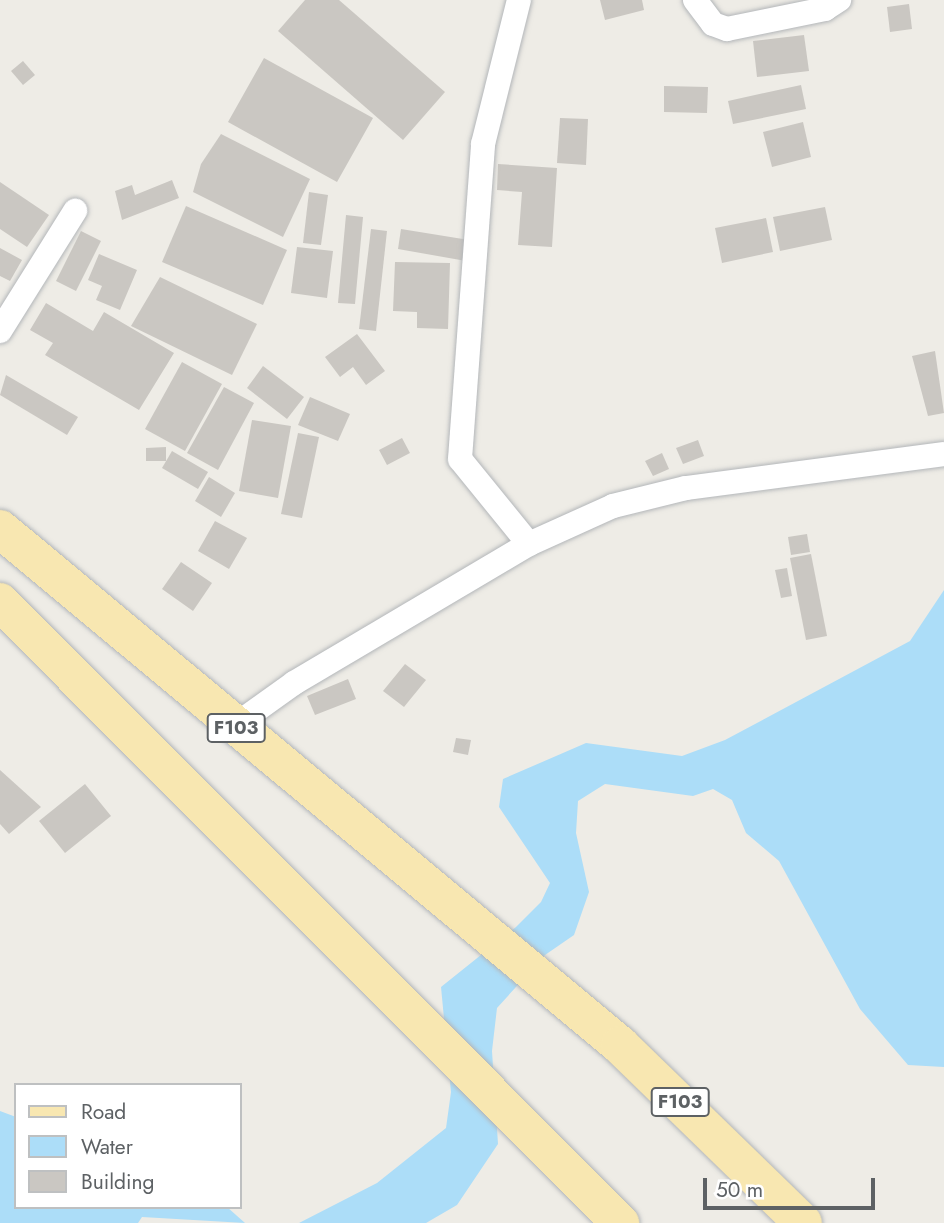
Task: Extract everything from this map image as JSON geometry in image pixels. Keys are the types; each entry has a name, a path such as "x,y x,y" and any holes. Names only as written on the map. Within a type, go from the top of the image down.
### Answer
{"main road":[{"name":"F103","path":"0,529 629,1054 803,1223"},
{"path":"0,602 396,1004 620,1223"}],"street":[{"path":"519,0 483,144 460,459 529,544"},
{"path":"695,0 713,24 727,29 825,9 839,0"},
{"path":"0,331 75,211"},
{"path":"234,726 294,683 529,544 613,506 686,488 944,454"}],"water":[{"path":"944,590 944,1067 908,1065 860,1009 779,861 746,833 732,800 713,789 693,796 605,784 578,801 576,833 589,892 574,935 545,955 497,1008 492,1051 498,1144 457,1205 426,1223 299,1223 377,1183 446,1128 451,1092 441,987 516,927 541,902 550,883 499,807 503,779 586,743 682,756 725,740 910,641"},
{"path":"0,1111 14,1116 14,1209 229,1209 245,1223 142,1217 138,1223 0,1223"}],"building":[{"path":"305,0 339,0 445,92 403,140 278,31"},
{"path":"600,0 642,0 644,10 605,20"},
{"path":"909,4 912,29 890,32 887,7"},
{"path":"804,35 809,71 757,77 753,41"},
{"path":"264,58 373,118 337,182 228,122"},
{"path":"23,61 35,75 23,85 11,71"},
{"path":"801,85 806,109 733,124 728,101"},
{"path":"664,86 708,87 707,113 664,112"},
{"path":"560,118 588,119 586,165 557,163"},
{"path":"803,122 811,157 772,167 763,132"},
{"path":"221,134 310,179 283,237 193,192 201,164"},
{"path":"498,164 557,168 552,247 518,245 522,192 497,190"},
{"path":"172,180 179,198 122,220 115,191 132,185 135,195"},
{"path":"0,182 49,215 27,247 0,229"},
{"path":"309,192 328,195 321,245 303,243"},
{"path":"186,206 287,250 263,305 162,262"},
{"path":"825,207 832,240 780,251 773,217"},
{"path":"346,215 363,217 355,304 338,303"},
{"path":"766,218 773,252 722,263 715,228"},
{"path":"371,229 387,231 376,331 359,329"},
{"path":"401,229 469,240 466,261 398,249"},
{"path":"81,231 101,241 76,291 56,281"},
{"path":"297,247 333,251 327,298 291,293"},
{"path":"0,248 22,260 10,281 0,276"},
{"path":"99,254 137,270 120,310 96,300 102,286 88,280"},
{"path":"395,262 450,263 448,329 417,328 417,312 393,311"},
{"path":"160,277 257,324 232,375 131,326"},
{"path":"46,303 93,331 104,312 174,353 139,410 45,355 53,343 30,330"},
{"path":"357,334 385,371 366,385 353,367 340,377 325,357"},
{"path":"935,351 944,413 928,416 912,356"},
{"path":"182,362 222,384 185,451 145,429"},
{"path":"263,366 304,397 287,419 247,388"},
{"path":"6,375 78,417 67,435 0,395"},
{"path":"224,387 254,403 218,470 187,453"},
{"path":"310,397 350,414 338,441 298,425"},
{"path":"252,420 291,426 278,498 239,491"},
{"path":"298,433 319,437 302,518 281,514"},
{"path":"402,438 410,453 387,465 379,450"},
{"path":"698,440 704,456 683,464 676,448"},
{"path":"166,447 166,461 146,461 146,448"},
{"path":"172,451 208,472 198,489 162,468"},
{"path":"662,453 669,469 653,476 645,461"},
{"path":"209,477 235,493 221,517 195,501"},
{"path":"215,521 247,538 229,569 198,551"},
{"path":"807,534 810,552 791,555 788,537"},
{"path":"811,554 827,636 806,640 790,558"},
{"path":"181,562 212,583 193,611 162,589"},
{"path":"787,568 792,596 781,598 775,570"},
{"path":"405,664 426,680 404,707 383,691"},
{"path":"348,679 356,699 315,715 307,696"},
{"path":"456,738 471,740 468,755 453,752"},
{"path":"0,770 41,807 9,834 0,824"},
{"path":"85,784 111,816 65,853 39,821"}]}
